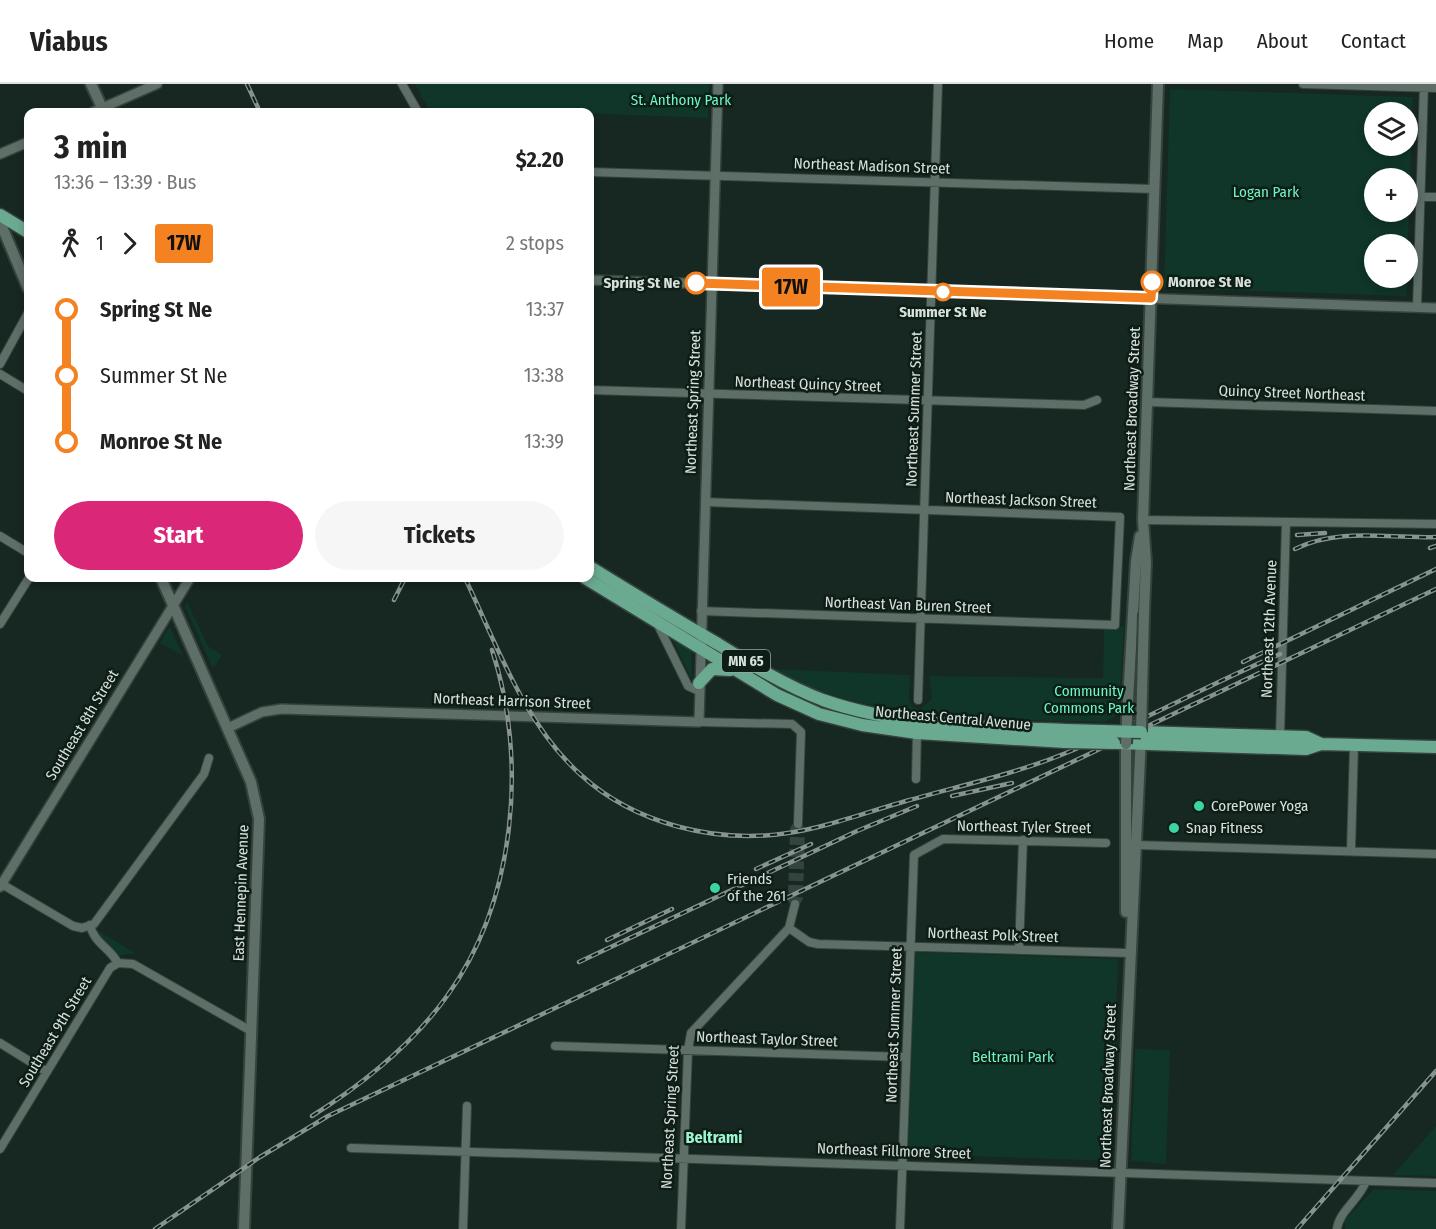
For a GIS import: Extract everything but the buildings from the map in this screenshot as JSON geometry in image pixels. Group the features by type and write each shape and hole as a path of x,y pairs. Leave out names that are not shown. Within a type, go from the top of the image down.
{"main road":[{"path":"91,84 99,108"},
{"name":"Northeast Broadway Street","path":"1118,1229 1129,949 1141,738 1146,561 1143,520 1158,84"},
{"path":"0,215 24,230"},
{"path":"0,222 24,279"},
{"name":"Northeast Broadway Street","path":"1129,949 1124,886 1126,738 1136,561 1143,520"},
{"name":"Northeast Central Avenue","path":"594,569 771,676 808,694 917,727"},
{"name":"East Hennepin Avenue","path":"163,582 254,790 259,819 244,1229"},
{"name":"Northeast Central Avenue","path":"591,582 777,695 819,714 862,725 1126,738 1262,735 1306,737 1321,744"},
{"path":"699,687 704,676 716,668 741,674"},
{"name":"Northeast Central Avenue","path":"1141,738 1261,748 1305,749 1321,744 1436,747"}],"street":[{"path":"106,108 157,84"},
{"path":"402,84 416,108"},
{"name":"Northeast Spring Street","path":"699,722 718,84"},
{"name":"Northeast Summer Street","path":"918,700 938,84"},
{"path":"1303,84 1436,88"},
{"path":"1417,307 1424,86"},
{"path":"0,154 24,144"},
{"name":"Northeast Madison Street","path":"594,172 1155,189"},
{"path":"1420,197 1436,197"},
{"path":"594,280 1436,308"},
{"path":"0,364 24,320"},
{"path":"0,374 24,389"},
{"name":"Northeast Quincy Street","path":"594,390 1084,405 1097,400"},
{"name":"Quincy Street Northeast","path":"1147,402 1436,411"},
{"name":"Northeast Jackson Street","path":"705,502 1120,517 1115,625"},
{"path":"1143,520 1436,524"},
{"name":"Northeast 12th Avenue","path":"1280,736 1286,522"},
{"path":"0,536 24,551"},
{"path":"0,624 26,582"},
{"name":"Southeast 8th Street","path":"1,885 187,582"},
{"name":"Northeast Van Buren Street","path":"701,611 1115,625"},
{"path":"656,622 688,686 699,687"},
{"name":"Northeast Harrison Street","path":"228,728 262,712 281,709 792,724 801,732 798,824"},
{"path":"916,778 917,727"},
{"path":"1351,850 1354,745"},
{"path":"1,885 73,926 82,928 90,925 98,919 204,774 209,758"},
{"name":"Northeast Summer Street","path":"900,1229 914,855 943,839"},
{"name":"Northeast Tyler Street","path":"943,839 1106,843"},
{"path":"1019,950 1023,840"},
{"path":"1136,845 1436,854"},
{"path":"789,928 795,904"},
{"path":"90,925 95,940 110,950 118,963 134,964 251,1031"},
{"name":"Northeast Spring Street","path":"681,1229 688,1050 694,1026 789,928"},
{"name":"Northeast Polk Street","path":"789,928 809,942 818,944 1019,950 1129,949"},
{"name":"Southeast 9th Street","path":"0,1149 110,968 118,963"},
{"path":"0,1043 47,1072"},
{"name":"Northeast Taylor Street","path":"555,1046 906,1057"},
{"path":"463,1229 467,1106"},
{"name":"Northeast Fillmore Street","path":"351,1148 1436,1183"},
{"path":"1337,1229 1340,1218 1361,1194 1366,1181"}],"green space":[{"name":"St. Anthony Park","path":"415,84 709,84 708,118 594,114 594,108 428,108"},
{"name":"Logan Park","path":"1170,89 1413,97 1413,102 1364,102 1364,156 1411,156 1410,168 1364,168 1364,222 1409,222 1408,234 1364,234 1364,288 1406,288 1406,296 1164,288"},
{"path":"187,602 208,646 222,655 213,669 185,606"},
{"path":"170,626 183,656 160,643"},
{"name":"Community Commons Park","path":"1104,626 1124,627 1119,714 1104,722 978,718 891,709 849,700 810,687 774,669 910,675 909,700 913,707 920,709 932,699 929,676 1103,678"},
{"path":"672,638 691,651 692,678 691,678"},
{"path":"97,930 135,953 118,956 97,938 95,931"},
{"name":"Beltrami Park","path":"915,952 1118,959 1112,1161 908,1154"},
{"path":"1135,1049 1170,1050 1166,1164 1131,1161"},
{"path":"1436,1126 1436,1176 1393,1175"},
{"path":"1374,1189 1436,1191 1436,1229 1345,1229 1345,1220"}],"tunnel":[{"path":"795,904 792,899 794,829 798,824"},
{"path":"795,904 799,898 801,831 798,824"}],"railway":[{"path":"247,84 258,108"},
{"path":"1297,535 1325,533"},
{"path":"1295,549 1312,542 1347,536 1436,537"},
{"path":"1430,548 1436,546"},
{"path":"1243,662 1436,569"},
{"path":"394,600 403,582"},
{"path":"467,582 528,708 561,755 581,775 602,792 651,818 678,827 733,835 761,836 818,827 1027,767 1066,753 1147,717 1280,654"},
{"path":"155,1229 260,1157 328,1116 1436,589"},
{"path":"312,1116 368,1077 418,1031 447,996 470,958 488,917 501,874 509,828 512,782 510,737 503,692 492,650"},
{"path":"952,796 1012,783"},
{"path":"579,962 857,831 917,806"},
{"path":"756,869 811,844"},
{"path":"607,940 672,909"},
{"path":"1297,1229 1436,1071"}],"bus line":[{"name":"17W","path":"696,283 1151,298 1152,282"}],"place":[{"name":"Monroe St Ne","path":"1152,282"},
{"name":"Spring St Ne","path":"696,283"},
{"name":"Summer St Ne","path":"943,292"},
{"name":"CorePower Yoga","path":"1199,806"},
{"name":"Snap Fitness","path":"1174,828"},
{"name":"Friends of the 261","path":"715,888"}],"district":[{"name":"Beltrami","path":"714,1137"}]}
